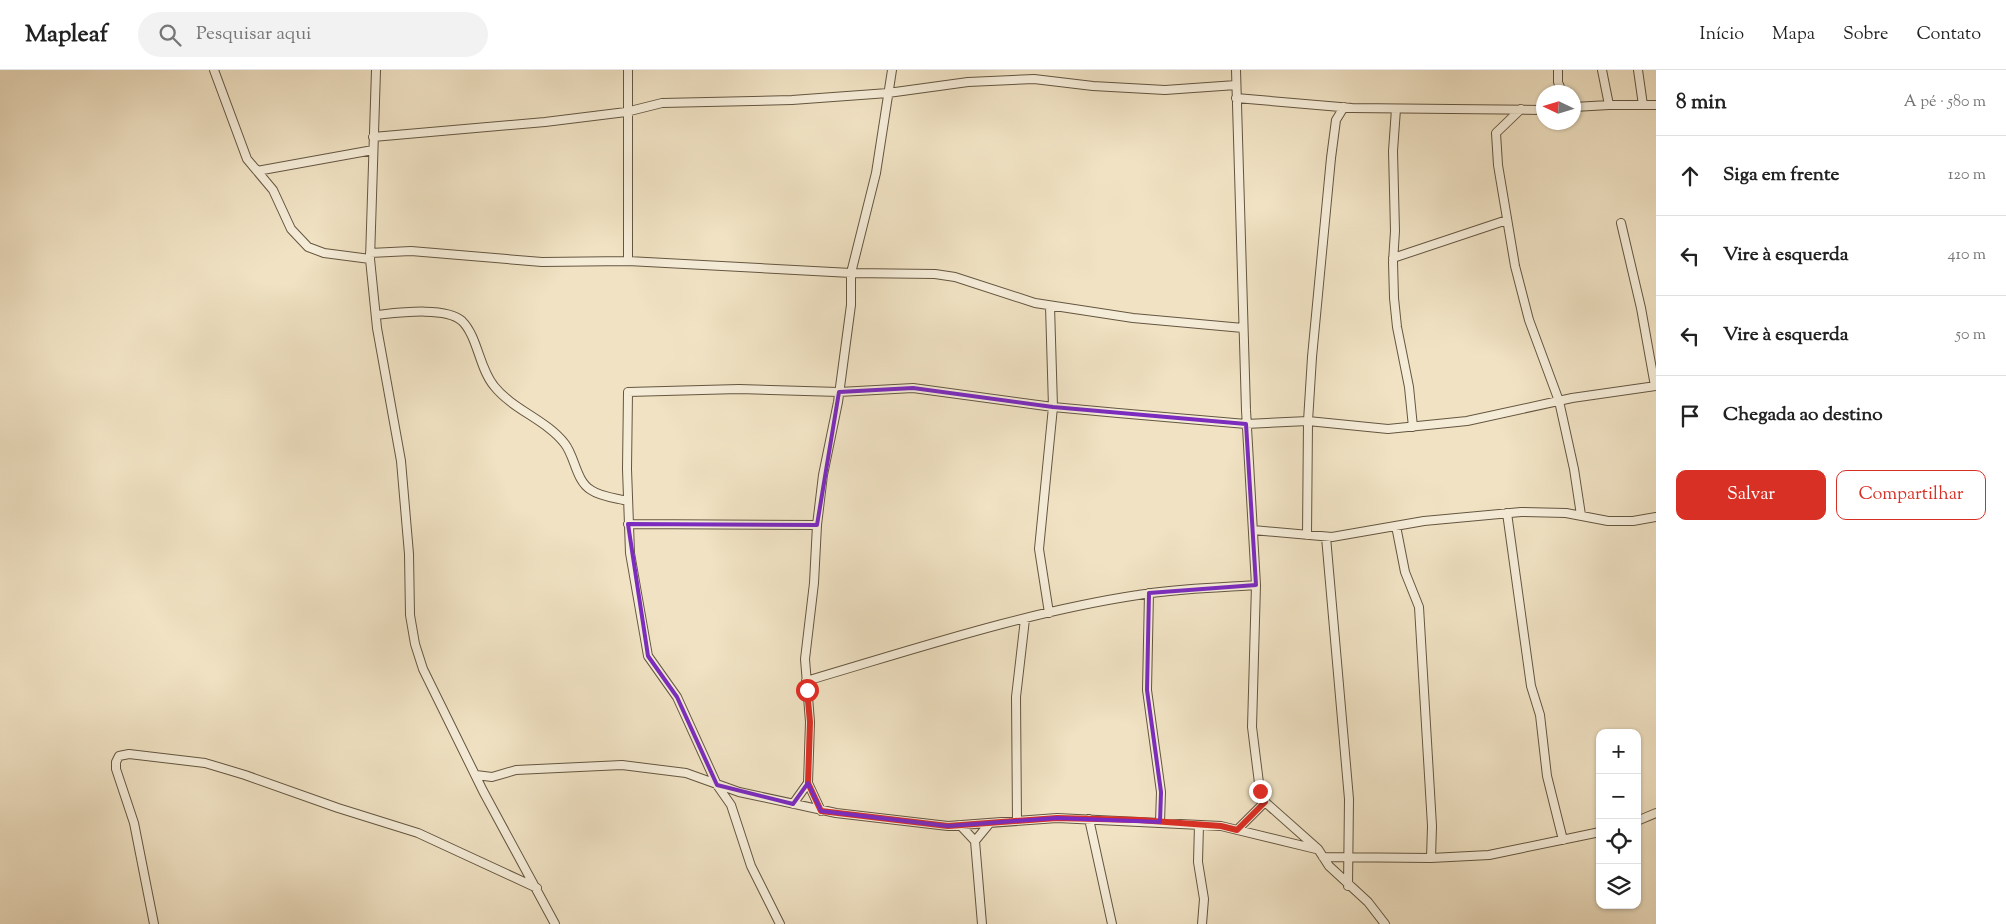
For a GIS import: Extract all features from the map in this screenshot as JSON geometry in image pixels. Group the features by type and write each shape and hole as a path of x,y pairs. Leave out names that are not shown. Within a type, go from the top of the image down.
{"street":[{"path":"214,70 235,125 239,142 247,159 273,190 292,229 308,247 324,254 370,256 411,251 542,262 628,261 851,272 935,274 955,277 1020,300 1050,306 1133,318 1243,328"},
{"path":"376,70 370,256 376,315 401,461 409,554 410,615 415,644 423,669 484,791 555,924"},
{"path":"628,70 626,112 628,261"},
{"path":"821,811 808,783 810,722 806,681 806,643 814,583 817,525 823,475 839,392 851,305 851,272 874,182 892,70"},
{"path":"1236,70 1246,424 1256,585 1252,727 1260,791 1265,802 1318,849 1348,886 1368,902 1385,924"},
{"path":"1558,70 1559,85"},
{"path":"1602,70 1609,105"},
{"path":"1638,70 1643,105"},
{"path":"373,137 545,122 626,112 662,103 682,101 792,100 888,93 968,82 1034,79 1093,86 1165,90 1236,85"},
{"path":"1236,98 1344,107 1536,110"},
{"path":"1327,105 1336,120"},
{"path":"1581,107 1656,106"},
{"path":"1307,535 1308,420 1315,322 1336,120 1344,107"},
{"path":"1396,109 1393,150 1395,231 1393,258 1396,319 1409,387 1413,427"},
{"path":"1521,109 1495,137 1507,220 1515,266 1529,320 1559,401 1574,470 1581,515"},
{"path":"257,171 373,150"},
{"path":"1393,258 1507,220"},
{"path":"780,924 751,866 731,805 717,786 677,697 648,656 633,574 628,524 628,392 739,389 839,392 913,388 1053,407 1246,424 1308,420 1372,429 1467,421 1559,401 1656,386 1641,308 1621,223"},
{"path":"1049,614 1040,549 1053,407 1050,306"},
{"path":"376,315 416,310 446,315 462,322 471,336 484,370 494,386 505,398 565,444 582,481 589,489 599,494 628,501"},
{"path":"1253,530 1342,537 1424,520 1507,513 1554,512 1608,521 1633,521 1656,517"},
{"path":"1507,513 1531,686 1540,715 1547,776 1563,840"},
{"path":"628,524 817,525"},
{"path":"1396,526 1405,572 1419,608 1432,826 1431,858"},
{"path":"1326,537 1349,799 1348,886"},
{"path":"806,681 1025,619 1149,593 1256,585"},
{"path":"1149,593 1147,683 1161,792 1160,822"},
{"path":"1017,821 1016,697 1025,619"},
{"path":"154,924 134,823 116,770 116,762 120,756 128,754 205,763 245,775 338,808 418,833 537,888"},
{"path":"476,775 492,777 516,770 622,764 686,773 717,786 821,811 948,826 1057,818 1160,822 1237,830 1318,849"},
{"path":"484,791 492,777"},
{"path":"794,804 808,783"},
{"path":"1237,830 1265,802"},
{"path":"1641,819 1656,813"},
{"path":"1089,819 1112,924"},
{"path":"976,841 989,824"},
{"path":"960,825 976,841 982,924"},
{"path":"1199,825 1198,862 1204,899 1202,924"},
{"path":"1323,857 1431,858 1489,855 1596,833"}],"highlighted area":[{"path":"913,388 1053,407 1246,424 1256,585 1149,593 1147,690 1161,792 1160,822 1057,818 948,826 821,811 808,783 793,804 717,785 677,697 648,656 628,524 817,525 839,392"}],"route":[{"path":"807,690 810,722 808,783 821,811 948,826 1057,818 1139,820 1221,826 1237,830 1265,802 1260,791"}]}
